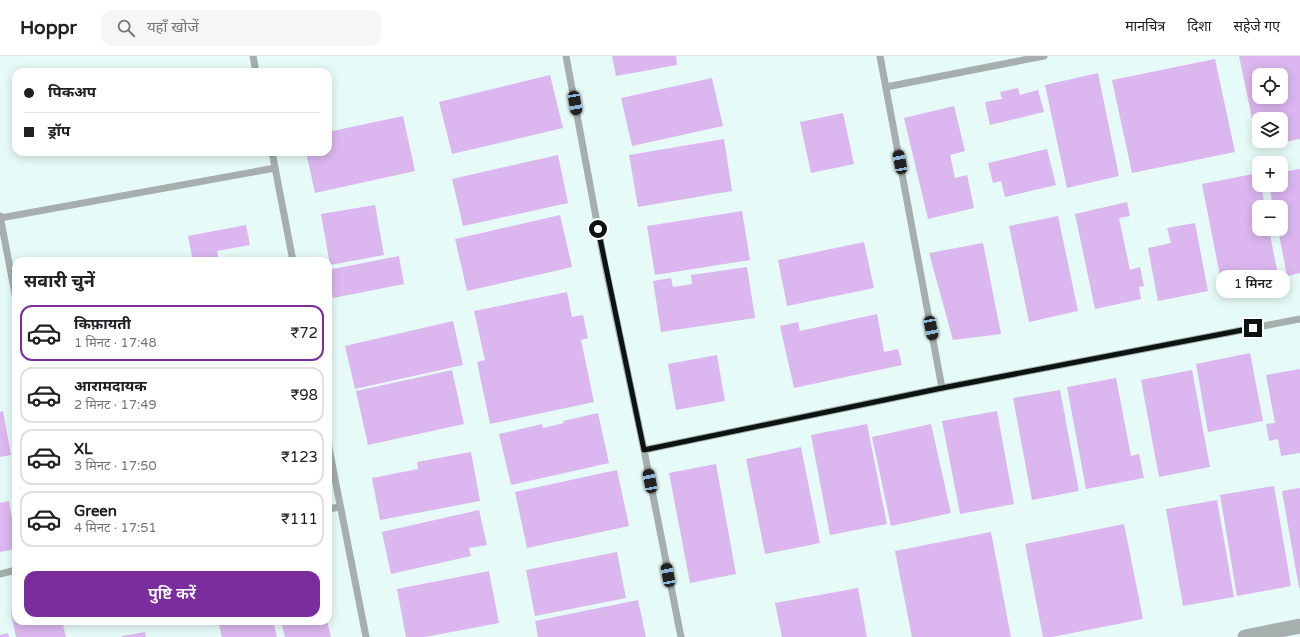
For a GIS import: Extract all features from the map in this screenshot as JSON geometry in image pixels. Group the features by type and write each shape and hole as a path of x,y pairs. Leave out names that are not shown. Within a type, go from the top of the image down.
{"street":[{"path":"1245,637 1300,626"}],"lane":[{"path":"253,56 255,68"},
{"path":"566,56 604,260 681,637"},
{"path":"880,56 942,388"},
{"path":"886,87 1044,56"},
{"path":"273,156 292,257"},
{"path":"12,278 0,217 275,168"},
{"path":"644,450 942,388 1300,319"},
{"path":"332,464 366,637"},
{"path":"332,508 340,507"},
{"path":"0,574 12,571"}],"building":[{"path":"612,56 676,56 677,65 616,76"},
{"path":"1239,56 1300,56 1300,139 1288,141 1288,112 1252,112 1252,118"},
{"path":"1215,59 1235,152 1132,173 1112,80"},
{"path":"1098,73 1119,176 1067,188 1045,85"},
{"path":"550,75 563,128 452,154 439,102"},
{"path":"712,78 723,126 632,146 621,98"},
{"path":"1018,88 1020,95 1038,90 1044,112 990,125 985,102 1002,99 1000,92"},
{"path":"954,106 965,151 950,155 955,178 967,175 974,208 928,219 904,118"},
{"path":"843,113 854,164 811,173 800,122"},
{"path":"403,116 415,171 315,193 307,156 332,156 332,131"},
{"path":"724,139 732,191 638,207 629,155"},
{"path":"1047,149 1056,185 1005,197 1001,181 993,183 988,163"},
{"path":"558,155 568,203 463,226 452,179"},
{"path":"1300,169 1300,273 1287,276 1279,236 1288,236 1288,200 1272,200 1270,192 1288,192 1288,171"},
{"path":"1252,174 1252,192 1262,192 1264,200 1252,200 1252,236 1270,236 1277,270 1221,281 1202,184"},
{"path":"1127,202 1130,216 1119,218 1130,270 1140,267 1144,286 1139,287 1141,299 1095,309 1075,214"},
{"path":"375,205 384,255 332,265 332,257 329,257 321,214"},
{"path":"742,211 750,260 655,275 647,226"},
{"path":"560,215 572,267 467,291 455,239"},
{"path":"1058,216 1078,311 1029,322 1009,226"},
{"path":"1195,223 1208,291 1158,301 1148,248 1171,243 1167,228"},
{"path":"246,225 250,245 217,251 218,257 192,257 188,236"},
{"path":"864,242 874,288 787,306 778,260"},
{"path":"983,243 1001,334 953,340 929,253"},
{"path":"399,256 404,284 333,298 332,269"},
{"path":"747,267 755,318 661,332 653,281 671,278 673,287 692,284 691,275"},
{"path":"567,292 572,317 583,315 588,338 581,340 594,402 490,424 477,362 485,360 474,311"},
{"path":"877,314 884,352 898,349 902,365 794,388 780,326 798,322 800,331"},
{"path":"453,321 463,365 355,389 345,346"},
{"path":"1250,353 1263,421 1208,432 1196,364"},
{"path":"717,355 725,401 676,410 668,364"},
{"path":"1300,369 1300,453 1281,456 1278,439 1269,441 1266,424 1275,423 1266,375"},
{"path":"452,370 464,424 368,445 356,391"},
{"path":"1192,370 1210,467 1159,477 1141,380"},
{"path":"1116,378 1131,456 1139,454 1144,478 1086,489 1067,387"},
{"path":"1060,390 1079,491 1032,500 1013,398"},
{"path":"3,411 11,455 0,457 0,412"},
{"path":"997,411 1014,504 960,514 942,421"},
{"path":"598,413 609,463 511,485 499,434 542,424 543,428 564,423 563,421"},
{"path":"867,424 887,524 830,535 811,435"},
{"path":"931,424 951,513 891,526 872,437"},
{"path":"801,447 820,543 765,554 746,459"},
{"path":"471,452 480,501 380,520 372,478 418,469 417,462"},
{"path":"716,464 736,574 690,583 669,473"},
{"path":"617,470 629,526 527,548 515,492"},
{"path":"1274,486 1291,586 1237,596 1220,495"},
{"path":"1300,488 1300,588 1299,588 1282,491"},
{"path":"1217,500 1234,597 1183,606 1166,509"},
{"path":"9,501 12,518 12,550 0,552 0,503"},
{"path":"479,510 487,545 469,548 471,556 391,574 382,532"},
{"path":"1124,524 1143,619 1052,637 1043,637 1025,544"},
{"path":"991,532 1011,637 912,637 895,551"},
{"path":"617,552 626,598 535,616 526,570"},
{"path":"489,571 499,623 425,637 406,637 397,589"},
{"path":"858,588 867,637 782,637 775,603"},
{"path":"638,600 646,637 538,637 535,621"},
{"path":"14,625 63,625 66,637 16,637"},
{"path":"219,625 274,625 277,637 222,637"},
{"path":"282,625 328,625 331,637 285,637"},
{"path":"145,632 146,637 122,637 122,636"},
{"path":"8,633 9,637 0,637 0,635"}],"route":[{"path":"598,229 644,450 942,388 1253,328"}]}
